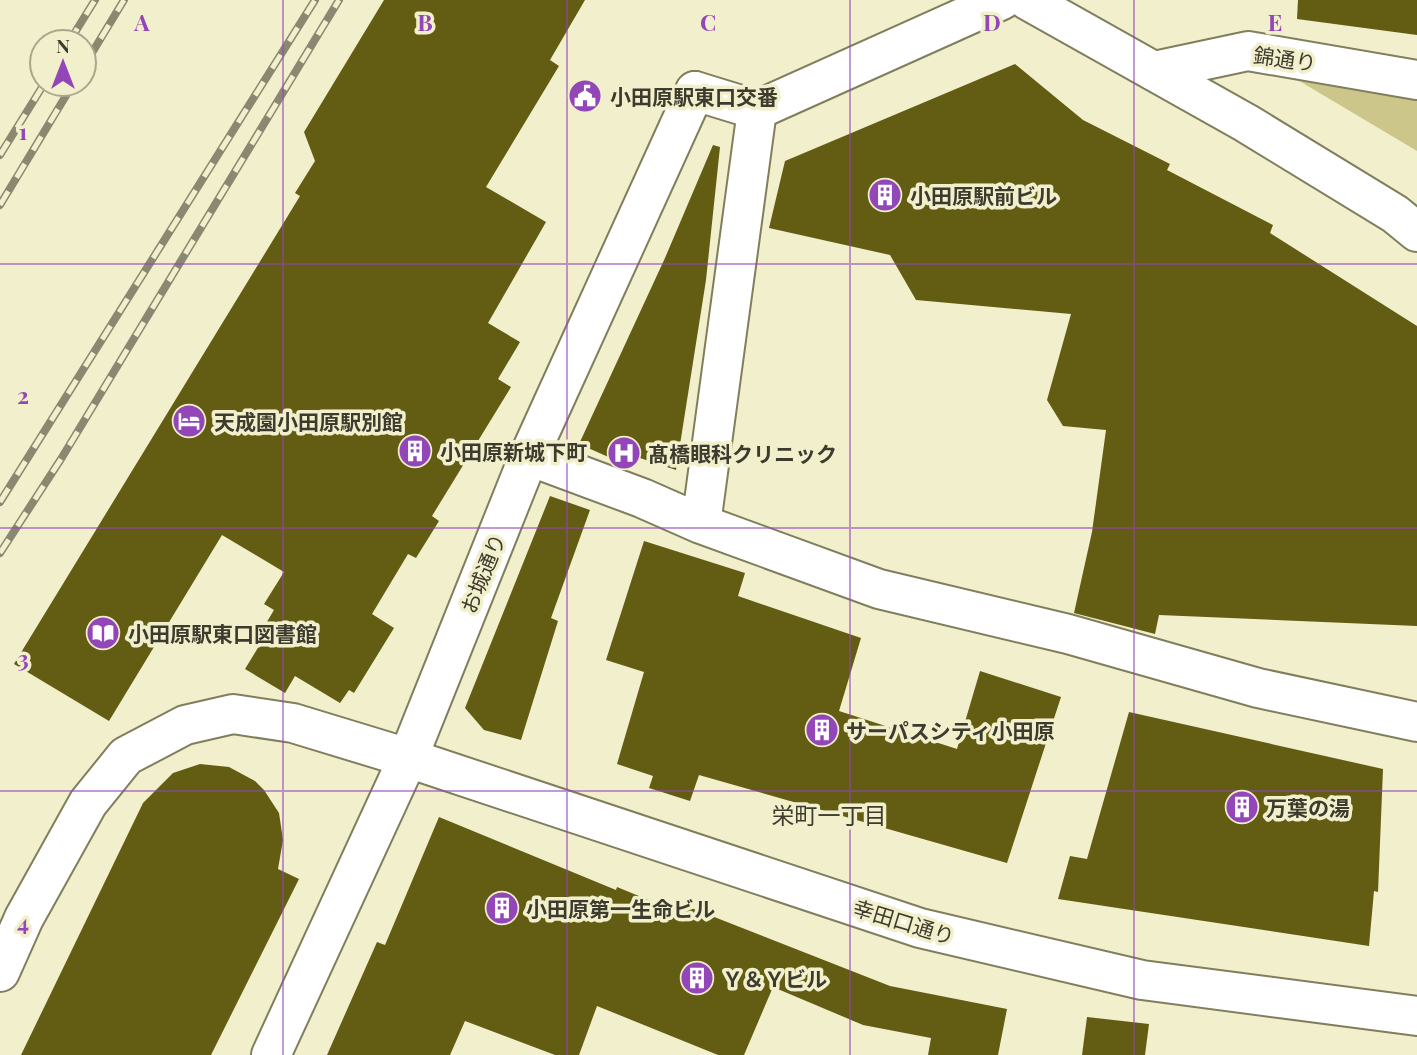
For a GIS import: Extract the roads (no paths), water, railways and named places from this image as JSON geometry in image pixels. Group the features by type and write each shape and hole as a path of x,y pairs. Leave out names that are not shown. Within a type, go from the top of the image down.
{"street":[{"path":"701,524 757,110 1002,0"},
{"path":"1027,0 1349,186 1395,214 1417,232"},
{"name":"錦通り","path":"1154,71 1248,51 1417,80"},
{"name":"お城通り","path":"271,1055 408,758 529,456 695,92 757,110"},
{"path":"529,456 642,498 701,524 879,589 1068,634 1258,688 1417,722"},
{"name":"幸田口通り","path":"0,972 24,918 88,803 126,756 186,725 233,714 293,723 408,758 920,928 1142,980 1417,1016"}],"railway":[{"path":"78,28 95,0"},
{"path":"98,43 124,0"},
{"path":"0,502 315,0"},
{"path":"0,553 61,459 339,0"},
{"path":"0,155 35,98"},
{"path":"0,205 65,98"}],"place":[{"name":"小田原駅東口交番","path":"585,96"},
{"name":"小田原駅前ビル","path":"885,195"},
{"name":"天成園小田原駅別館","path":"189,421"},
{"name":"小田原新城下町","path":"415,451"},
{"name":"髙橋眼科クリニック","path":"624,453"},
{"name":"小田原駅東口図書館","path":"103,633"},
{"name":"サーパスシティ小田原","path":"822,730"},
{"name":"万葉の湯","path":"1242,807"},
{"name":"小田原第一生命ビル","path":"502,908"},
{"name":"Ｙ＆Ｙビル","path":"697,978"}],"district":[{"name":"栄町一丁目","path":"829,814"}]}
